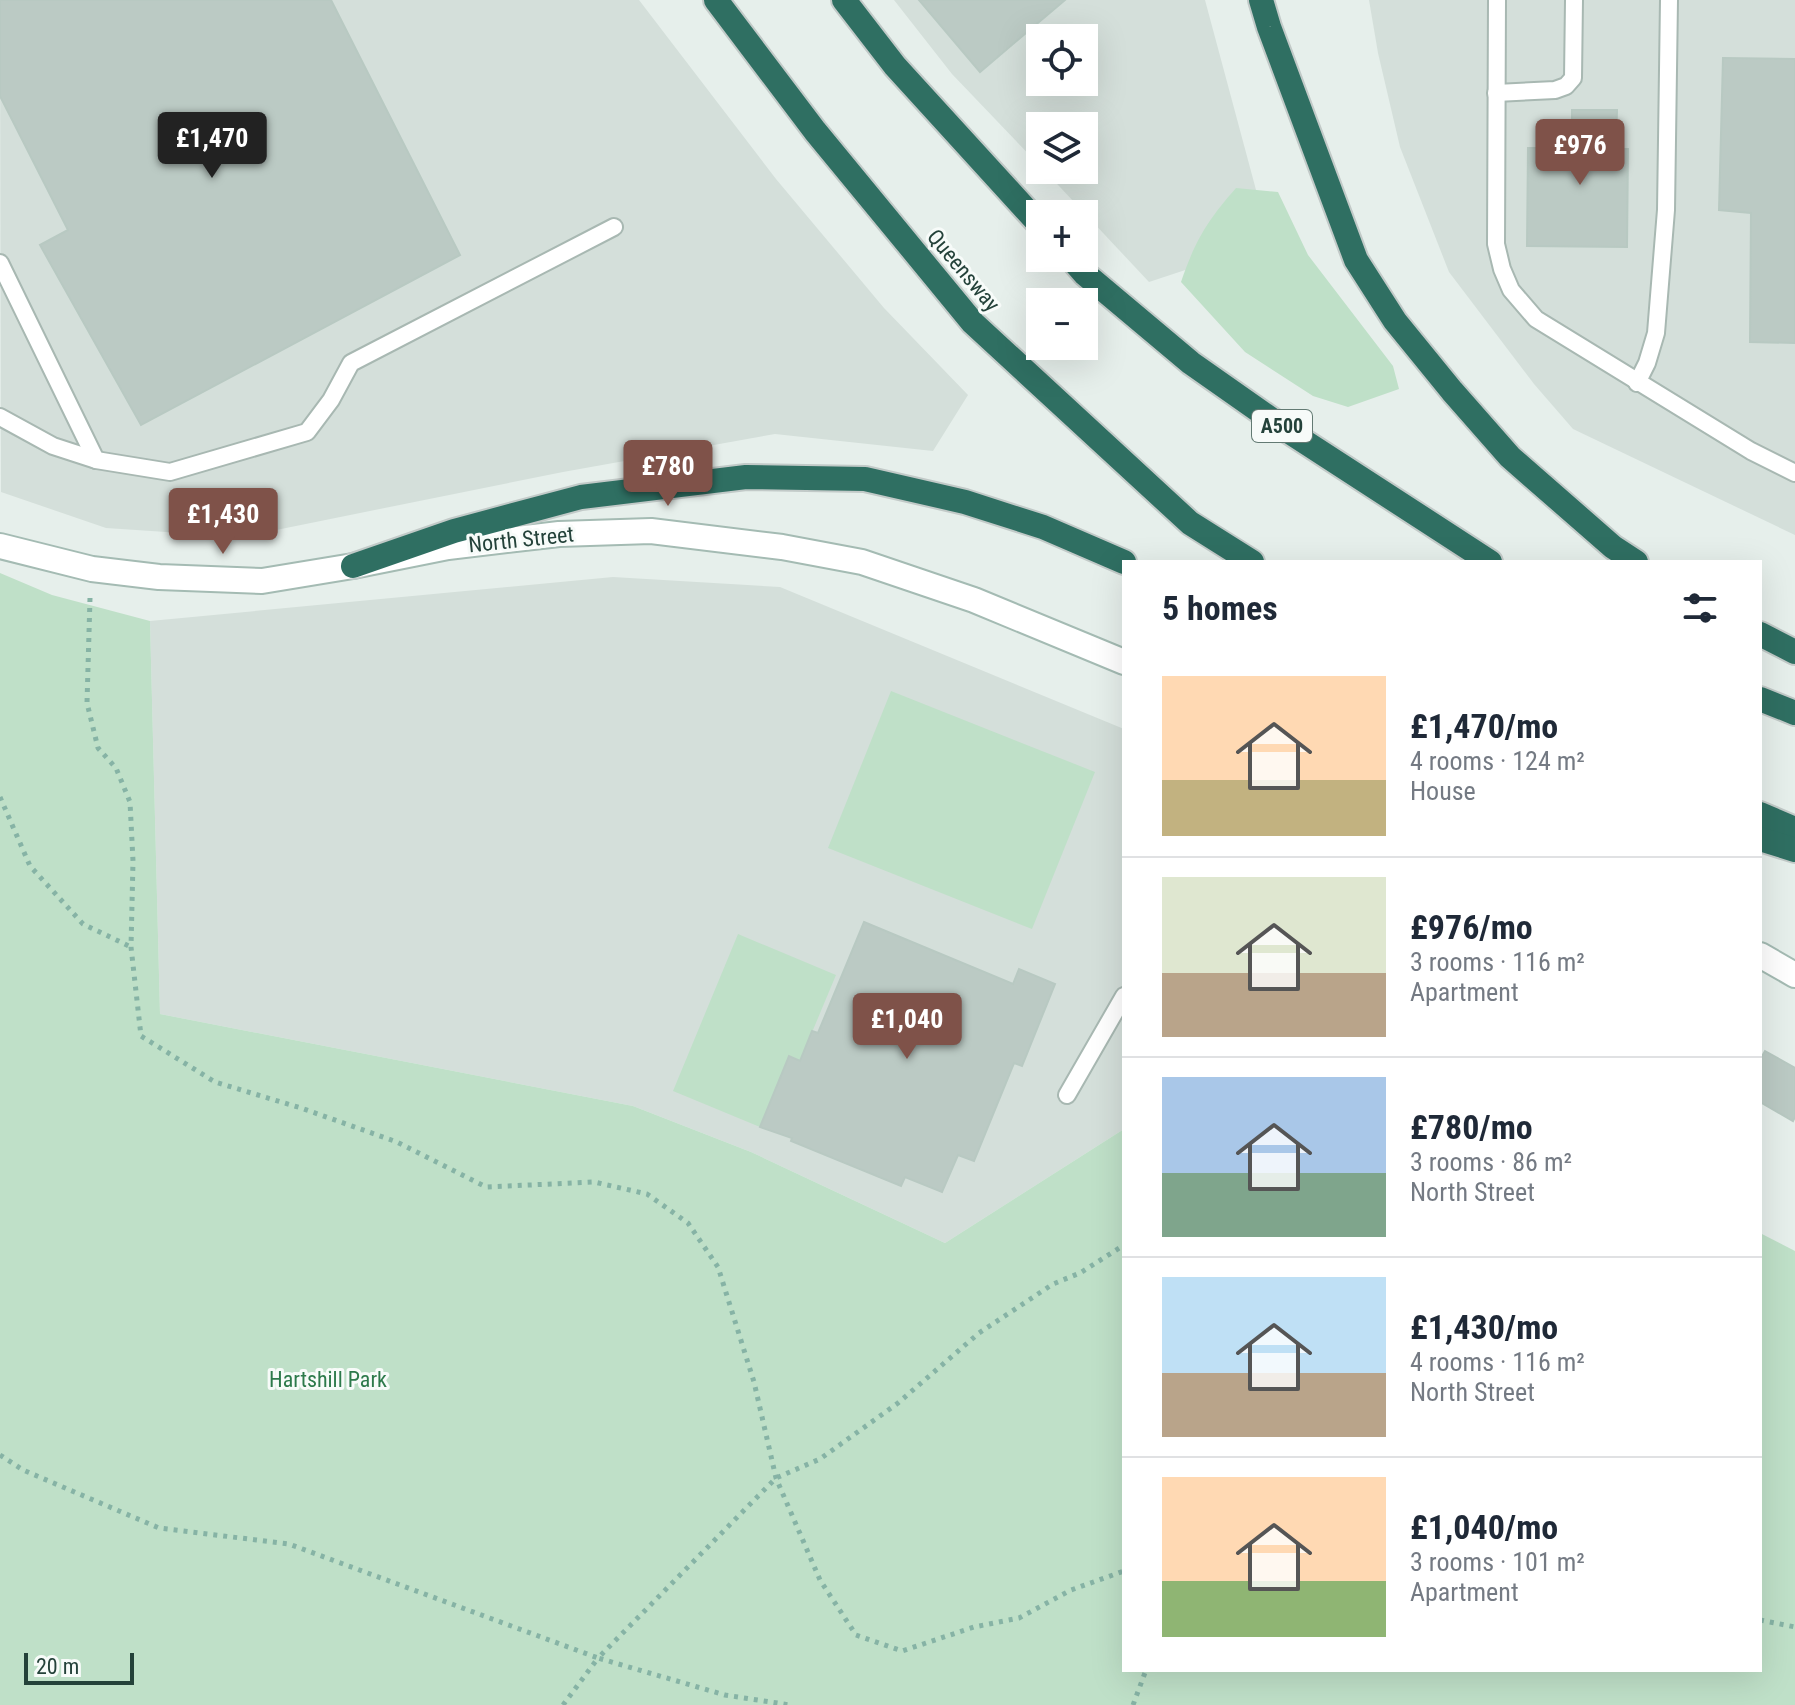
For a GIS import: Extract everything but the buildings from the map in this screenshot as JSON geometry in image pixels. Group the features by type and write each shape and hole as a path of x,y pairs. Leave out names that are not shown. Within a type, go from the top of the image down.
{"highway":[{"name":"Queensway","path":"716,0 815,131 973,323 1190,523 1249,560"},
{"path":"844,0 895,66 1026,210"},
{"path":"1261,0 1356,260 1395,321 1510,457 1613,547 1633,560"},
{"name":"A500","path":"1083,272 1191,363 1288,431 1487,560"},
{"path":"353,566 454,531 581,497 746,477 865,479 965,502 1043,527 1122,561"},
{"path":"1762,635 1795,652"},
{"path":"1762,700 1795,713"},
{"path":"1762,815 1795,829"},
{"path":"1762,840 1795,850"}],"street":[{"name":"North Street","path":"0,546 92,569 159,577 262,581 448,547 559,534 651,531 782,547 862,562 974,600 1122,661"},
{"path":"1762,956 1795,975"}],"lane":[{"path":"1497,0 1496,244 1511,290 1536,319 1751,451 1795,473"},
{"path":"1496,93 1555,90 1566,86 1573,78 1574,0"},
{"path":"1637,383 1656,333 1659,302 1666,210 1669,0"},
{"path":"0,417 53,446 96,460 170,472 307,432 331,400 351,363 614,227"},
{"path":"0,263 96,460"},
{"path":"1067,1095 1122,999"}],"path":[{"path":"92,569 87,703 98,748 116,768 130,802 133,861 131,947 141,1036 215,1082 397,1142 486,1187 594,1182 647,1194 688,1223 718,1267 754,1382 776,1478 820,1580 856,1635 902,1651 974,1627 1019,1618 1071,1590 1122,1572"},
{"path":"0,797 30,866 83,924 131,947"},
{"path":"563,1705 598,1658 776,1478 820,1459 898,1403 979,1333 1053,1284 1080,1273 1122,1246"},
{"path":"0,1455 23,1470 159,1528 289,1544 598,1658 725,1695 790,1705"},
{"path":"1762,1620 1795,1627"},
{"path":"1133,1705 1145,1672"}],"shaded area":[{"path":"0,0 639,0 776,179 884,308 968,395 933,451 775,434 563,472 241,537 106,528 1,492"},
{"path":"894,0 1205,0 1270,242 1149,282 1098,228 1098,200 1072,200 1057,184 1098,184 1098,112 1026,112 1026,151 952,74"},
{"path":"1369,0 1795,0 1795,535 1573,429 1534,384 1449,272 1400,147"},
{"path":"613,577 780,587 1122,728 1122,1130 945,1243 751,1152 633,1106 160,1014 150,621"}],"green space":[{"path":"1236,188 1278,192 1308,255 1393,366 1399,389 1348,407 1313,396 1245,352 1181,282 1203,232"},
{"name":"Hartshill Park","path":"0,573 52,595 150,621 160,1014 633,1106 751,1152 945,1243 1122,1130 1122,1672 1762,1672 1762,1234 1795,1251 1795,1705 0,1705"},
{"path":"891,691 1095,772 1032,929 828,848"},
{"path":"738,934 836,975 800,1061 789,1057 760,1127 673,1091"}]}
